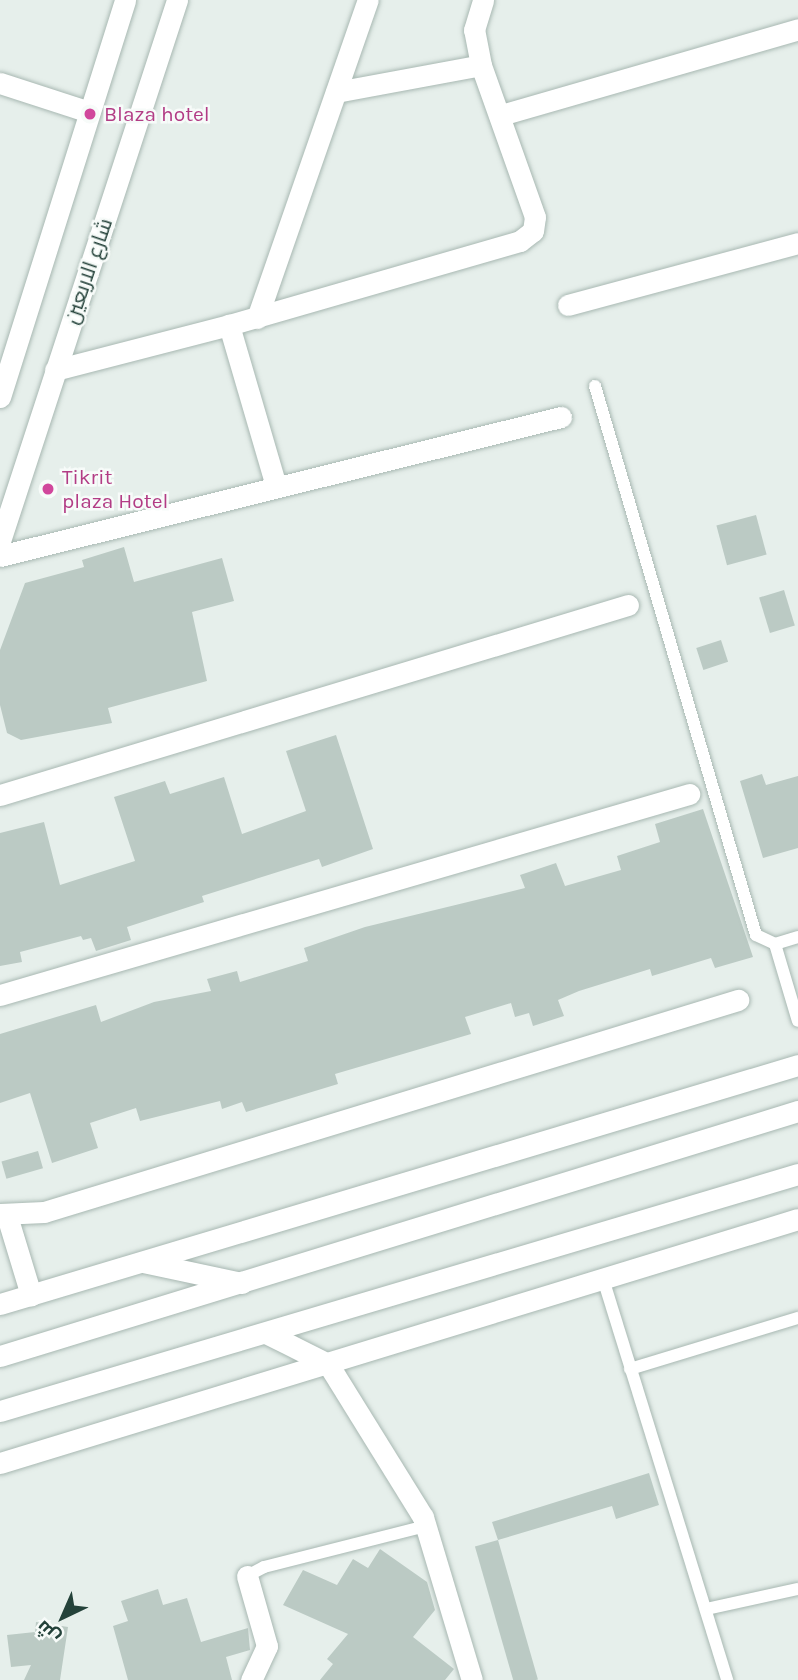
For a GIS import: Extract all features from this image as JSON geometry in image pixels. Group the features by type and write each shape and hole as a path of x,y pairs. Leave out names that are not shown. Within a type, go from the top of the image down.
{"street":[{"name":"شارع الاربعين","path":"0,397 125,0"},
{"name":"شارع الاربعين","path":"0,541 177,0"},
{"path":"257,318 368,0"},
{"path":"55,370 257,318 520,241 533,231 535,217 502,115 481,65 474,30 483,0"},
{"path":"502,115 798,29"},
{"path":"336,92 481,65"},
{"path":"0,83 89,112"},
{"path":"568,305 798,243"},
{"path":"229,325 276,486"},
{"path":"0,556 561,417"},
{"path":"0,795 628,606"},
{"path":"0,995 689,794"},
{"path":"31,1295 4,1215 44,1212 738,1000"},
{"path":"0,1304 798,1065"},
{"path":"0,1356 244,1284 798,1111"},
{"path":"0,1411 268,1334 798,1174"},
{"path":"0,1463 604,1282 798,1219"},
{"path":"143,1262 244,1284"},
{"path":"268,1334 328,1364 426,1526 472,1680"},
{"path":"247,1576 267,1646 251,1680"}],"lane":[{"path":"595,386 754,928 761,940 775,944 798,937"},
{"path":"775,944 798,1021"},
{"path":"604,1282 727,1680"},
{"path":"630,1370 798,1318"},
{"path":"247,1576 426,1526"},
{"path":"706,1609 798,1589"}],"building":[{"path":"756,515 767,555 727,565 716,526"},
{"path":"124,547 134,582 222,558 234,601 192,612 207,681 108,708 112,723 21,740 7,733 0,705 0,650 25,583 84,567 82,560"},
{"path":"784,590 795,625 770,633 759,598"},
{"path":"721,640 728,662 703,670 696,648"},
{"path":"336,735 373,849 322,867 319,859 202,896 204,902 127,927 131,940 96,951 91,938 83,940 81,936 20,952 22,962 0,966 0,833 44,822 60,885 135,861 114,797 165,781 170,794 224,777 242,834 306,811 286,751"},
{"path":"762,774 766,785 798,776 798,848 763,858 740,781"},
{"path":"703,809 753,957 715,968 711,958 652,976 650,969 579,991 558,1000 564,1016 533,1026 529,1013 515,1017 511,1003 465,1017 471,1034 335,1074 338,1084 246,1112 242,1102 222,1109 220,1101 140,1121 136,1108 90,1123 98,1148 52,1163 30,1093 0,1103 0,1034 96,1005 101,1022 154,1002 211,991 207,979 237,971 240,982 308,961 304,948 365,927 525,888 520,875 556,863 565,886 621,870 617,856 660,842 655,824"},
{"path":"38,1151 43,1168 6,1179 1,1161"},
{"path":"649,1473 659,1505 616,1519 612,1506 498,1540 492,1522"},
{"path":"498,1540 538,1679 513,1680 475,1547"},
{"path":"380,1549 427,1582 435,1610 413,1637 454,1669 445,1680 320,1680 333,1664 327,1659 348,1634 283,1605 303,1570 337,1585 353,1559 368,1568"},
{"path":"158,1589 163,1605 187,1598 201,1642 248,1628 250,1650 226,1657 232,1680 128,1680 113,1626 128,1621 121,1601"},
{"path":"36,1622 68,1627 60,1680 24,1680 31,1665 11,1667 7,1635 35,1632"}],"place":[{"name":"Blaza hotel","path":"90,114"},
{"name":"Tikrit plaza Hotel","path":"48,489"}]}
